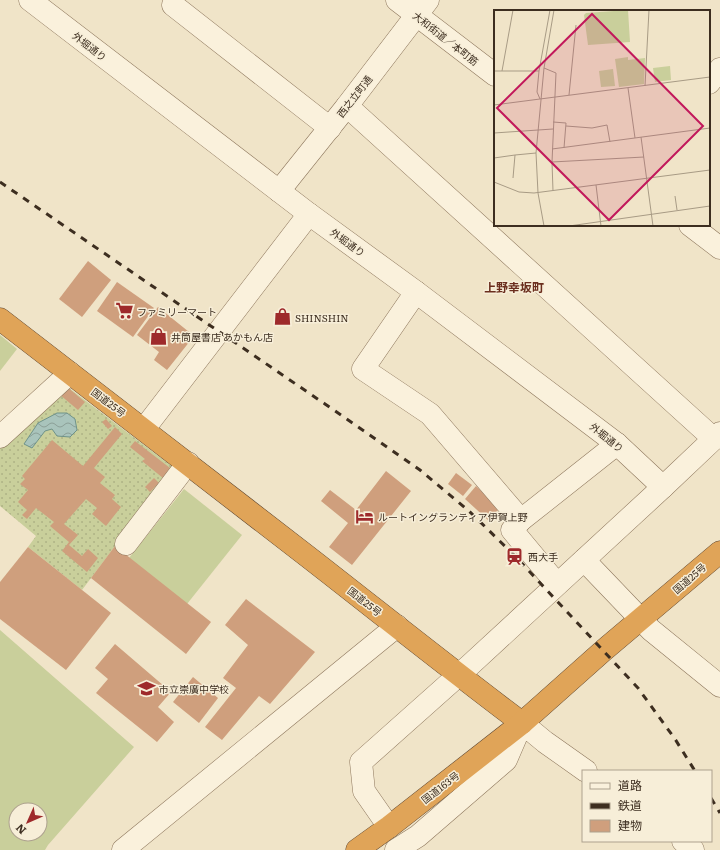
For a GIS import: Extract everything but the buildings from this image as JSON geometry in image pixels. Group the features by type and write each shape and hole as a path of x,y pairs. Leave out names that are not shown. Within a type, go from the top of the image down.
{"highway":[{"name":"国道25号","path":"0,319 188,463 458,675 522,723 604,650 720,552"},
{"name":"国道163号","path":"357,850 389,827 522,723"}],"street":[{"name":"外堀通り","path":"30,0 309,214 416,292 617,444 663,488"},
{"name":"大和街道／本町筋","path":"397,0 422,7 494,75"},
{"path":"173,5 330,128"},
{"name":"西之立町通","path":"279,191 330,128 422,7"},
{"path":"710,82 720,69"},
{"path":"347,106 717,436 663,488 362,762 364,791 389,827"},
{"path":"144,429 309,214"},
{"path":"691,226 720,248"},
{"path":"416,292 363,369 430,414 521,520"},
{"path":"0,437 70,373"},
{"path":"557,584 512,530 521,520 617,444"},
{"path":"126,544 188,463"},
{"path":"584,560 640,620 720,686"},
{"path":"122,850 397,626"},
{"path":"396,850 424,843 506,760 522,723 545,742 585,770"},
{"path":"683,842 693,850"}],"green space":[{"path":"0,335 17,349 0,371"},
{"path":"65,385 174,468 82,590 28,547 36,536 0,506 0,445"},
{"path":"184,489 242,535 187,604 129,558"},
{"path":"0,630 134,747 45,850 0,850"}],"water":[{"path":"57,413 67,413 75,419 77,430 70,437 57,436 52,429 45,431 32,448 24,444 38,423"}],"railway":[{"path":"0,182 420,470 469,511 515,556 638,688 675,739 694,770"},
{"path":"712,800 720,813"}],"place":[{"name":"ファミリーマート","path":"124,311"},
{"name":"SHINSHIN","path":"282,317"},
{"name":"井筒屋書店 あかもん店","path":"158,336"},
{"name":"ルートイングランティア伊賀上野","path":"365,516"},
{"name":"西大手","path":"515,556"},
{"name":"市立崇廣中学校","path":"146,688"}],"district":[{"name":"上野幸坂町","path":"514,287"}]}
